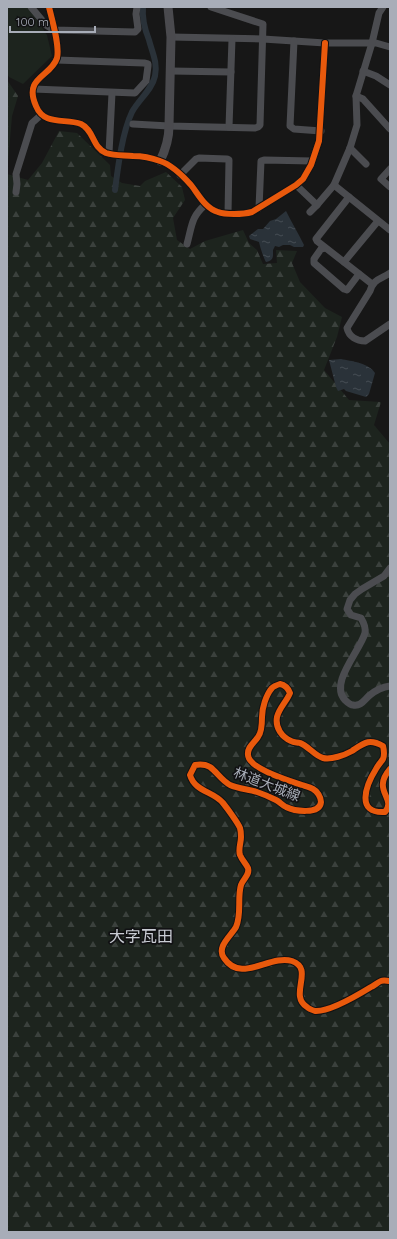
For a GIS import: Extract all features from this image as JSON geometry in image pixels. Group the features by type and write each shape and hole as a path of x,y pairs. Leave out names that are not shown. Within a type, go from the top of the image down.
{"street":[{"path":"31,7 46,25 54,30 135,32 138,29 137,7"},
{"path":"49,7 58,48 56,60 50,69 35,83 33,89 34,101 41,115 50,120 74,122 82,125 88,130 99,149 110,154 134,156 160,161 173,168 190,184 206,205 218,212 228,214 245,214 252,212 296,185 306,175 319,141 321,131 325,43"},
{"path":"160,161 165,152 169,126 172,37 168,7"},
{"path":"133,124 255,128 260,125 263,24 232,10 211,7"},
{"path":"310,212 317,206 334,185 350,148 357,125 356,96 372,43 379,13 383,7"},
{"path":"172,37 263,39 325,43 372,43 390,47"},
{"path":"229,127 232,39"},
{"path":"294,41 290,126 294,129 321,131"},
{"path":"33,89 135,93 146,81 148,64 56,60"},
{"path":"171,71 231,72"},
{"path":"363,71 376,76 390,85"},
{"path":"110,154 112,92"},
{"path":"356,96 363,99 390,129"},
{"path":"16,192 16,174 32,123 41,115"},
{"path":"350,148 366,164"},
{"path":"180,175 196,159 199,158 229,160 228,214"},
{"path":"259,208 261,161 312,161"},
{"path":"390,169 381,179 390,188"},
{"path":"296,185 317,206"},
{"path":"334,185 390,230"},
{"path":"349,197 316,239 325,248 372,284"},
{"path":"187,244 194,219 198,212 206,205"},
{"path":"344,262 378,220"},
{"path":"325,248 321,249 314,259 314,263 344,289 347,290 359,274"},
{"path":"390,273 379,278 372,284 370,291 347,328 347,331 352,337 365,341 390,324"},
{"path":"390,568 384,576 362,589 350,600 347,610 351,615 361,618 365,625 365,631 340,685 342,697 352,706 365,701 377,690 390,686"},
{"name":"林道大城線","path":"390,769 386,773 382,786 389,802 389,809 385,812 372,811 368,808 365,801 367,786 384,758 383,746 369,742 361,744 351,751 332,758 323,758 308,749 302,743 292,742 282,736 277,726 277,717 290,693 289,689 285,685 280,684 273,687 267,697 262,711 262,724 259,736 251,744 248,751 248,757 252,763 265,770 313,789 321,800 320,805 310,811 295,810 286,807 276,800 255,791 241,789 230,785 220,778 209,766 202,764 195,765 190,775 192,781 199,788 219,799 223,803 241,830 239,848 240,855 248,869 241,885 238,921 224,944 221,952 224,958 238,969 247,969 282,960 297,964 301,968 302,973 300,998 303,1005 314,1011 324,1010 351,998 382,981 390,981"}],"green space":[{"path":"9,7 28,7 47,35 52,56 23,84 9,77 7,74 7,9"},
{"path":"7,80 18,96 12,116 7,174"},
{"path":"59,131 77,133 110,165 111,176 122,183 140,186 145,181 166,172 182,187 185,200 173,218 177,240 190,249 205,241 243,230 249,243 257,250 263,264 277,263 276,250 297,251 292,263 300,282 325,308 342,317 337,337 324,370 349,400 381,402 374,425 390,444 390,1232 7,1232 7,174 28,180 42,163"}],"water":[{"path":"286,211 304,245 303,247 294,247 290,245 283,245 279,247 275,246 272,258 266,262 259,242 250,239 249,236 258,229 263,229 270,221 276,219"},
{"path":"341,359 369,367 375,373 369,394 366,397 344,389 338,391 329,360"}],"waterway":[{"path":"115,190 121,150 129,120 135,107 151,86 156,71 153,53 144,24 143,7"}],"cycle path":[{"path":"49,7 58,53 54,64 39,78 33,89 33,96 36,106 40,112 50,119 81,124 88,130 98,147 106,153 147,157 169,165 191,185 209,208 224,214 252,212 296,185 303,179 311,165 319,141 325,43"},
{"path":"390,769 383,783 383,789 388,802 388,807 385,812 376,811 370,808 366,803 366,797 372,776 383,759 383,746 374,742 367,742 346,754 334,758 323,758 303,744 293,742 288,739 282,735 277,725 279,711 290,693 286,687 280,684 272,688 266,698 260,733 250,747 248,755 250,760 262,770 314,790 320,798 320,806 316,809 306,811 290,808 262,794 230,785 210,767 201,764 195,765 190,775 192,781 196,785 219,799 235,819 239,826 241,837 239,853 248,868 247,875 241,885 239,895 238,922 223,946 222,954 224,958 231,965 247,969 274,961 292,961 298,965 301,970 302,976 300,996 302,1002 315,1011 321,1011 336,1006 381,981 390,981"}],"district":[{"name":"大字瓦田","path":"141,936"}]}
